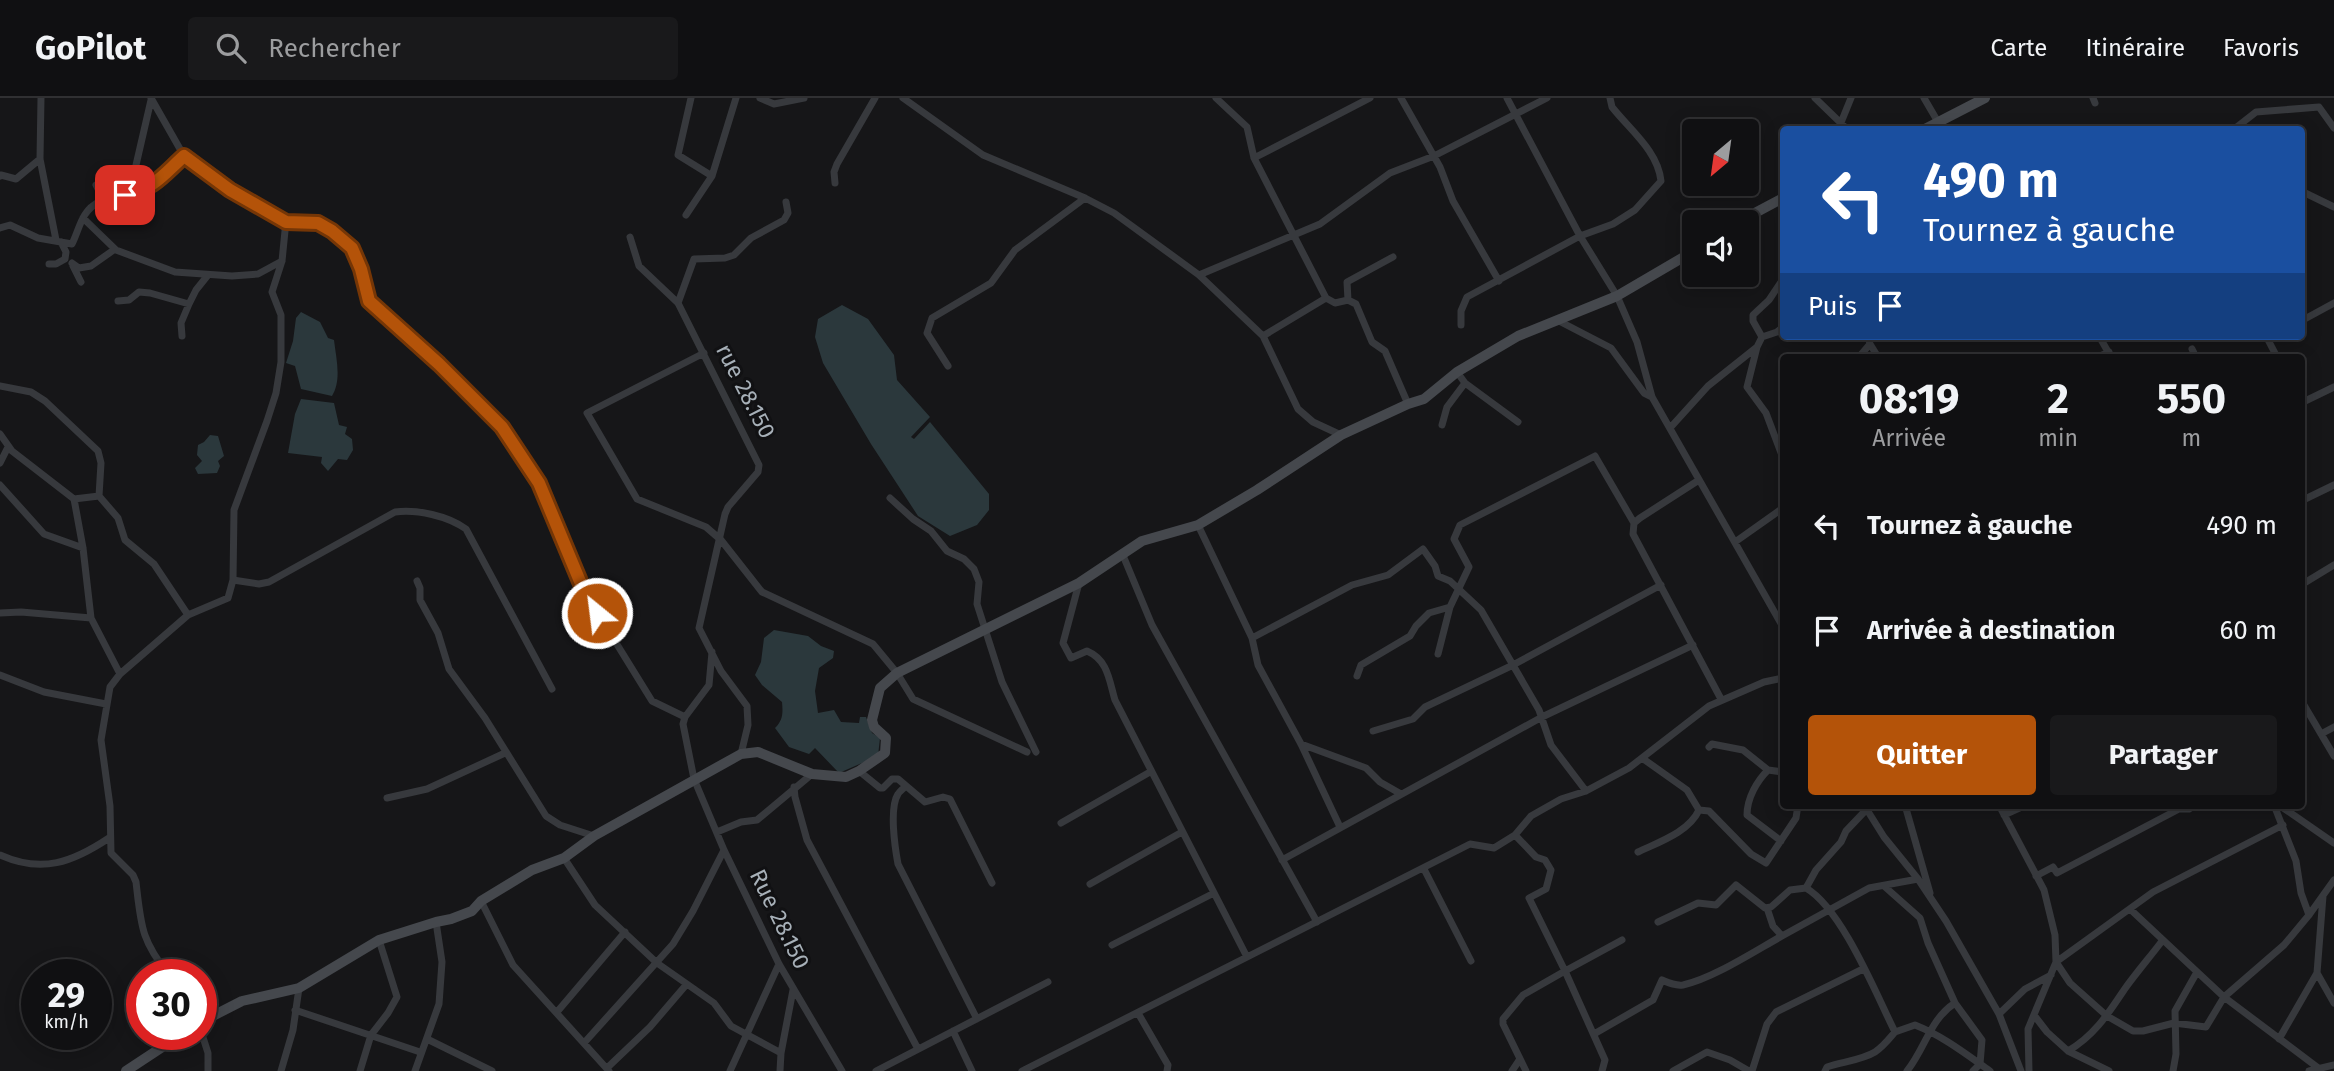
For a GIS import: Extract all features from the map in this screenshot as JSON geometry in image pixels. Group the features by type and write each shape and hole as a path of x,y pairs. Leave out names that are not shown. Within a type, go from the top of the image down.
{"street":[{"path":"41,98 40,159 58,241 81,282"},
{"path":"151,98 184,156 230,190 286,222 318,223 352,248 361,269 369,301 439,364 502,427 539,483 584,591 652,701 685,717 683,724 694,779"},
{"path":"132,193 151,98"},
{"path":"691,98 678,155 712,176"},
{"path":"686,215 712,176 736,98"},
{"path":"760,98 774,104 804,98"},
{"path":"835,183 834,172 837,164 876,98"},
{"path":"902,98 983,155 1114,212 1199,275 1263,336 1298,409 1313,422 1341,435"},
{"path":"1216,98 1247,127 1254,158 1308,258 1326,298 1335,303 1348,300 1356,304 1371,342 1385,351 1408,404"},
{"path":"1254,158 1370,98"},
{"path":"1401,98 1434,156 1453,201 1499,281"},
{"path":"1507,98 1580,236 1616,296 1637,342 1652,397 1780,622"},
{"path":"1199,275 1320,224 1391,173 1434,156 1547,98"},
{"path":"1461,325 1461,311 1467,297 1580,236 1613,223 1635,209 1661,181 1658,164 1612,107 1609,98"},
{"path":"1815,98 1839,126 1852,98"},
{"path":"1924,98 1943,126"},
{"path":"1930,126 1969,102 1985,98"},
{"path":"2245,126 2256,112 2319,107 2333,126"},
{"path":"0,228 10,225 38,238 72,244 83,218 92,206 99,202 101,195 96,185 119,196 132,193 159,181 184,156"},
{"path":"0,176 16,179 40,159"},
{"path":"2305,193 2334,207"},
{"path":"948,366 927,332 932,318 991,283 1015,250 1085,198"},
{"path":"1759,211 1780,200"},
{"path":"678,303 694,259 726,258 734,255 751,238 784,220 788,214 786,202"},
{"path":"83,218 115,249 175,272 208,275 258,274 282,261"},
{"path":"156,959 143,934 136,883 111,853 110,806 101,740 106,704 110,687 120,674 188,615 228,598 233,580 234,510 276,393 281,362 281,315 272,292 282,261 286,222"},
{"name":"rue 28.150","path":"630,237 633,254 639,266 678,303 759,466 758,472 728,507 699,628 722,671 747,706 748,725 741,754"},
{"path":"49,264 68,261 79,268 91,266 115,249"},
{"path":"1348,300 1347,282 1393,257"},
{"path":"217,1014 242,1001 299,988 379,940 472,911 481,901 532,870 564,859 594,836 741,754 758,752 812,774 846,777 859,771 885,753 886,738 874,727 872,720 880,688 897,673 1079,583 1142,541 1198,524 1257,490 1341,435 1424,399 1457,372 1526,332 1616,296 1682,258"},
{"path":"181,336 181,323 189,304 196,289 208,275"},
{"path":"1762,337 1753,321 1753,315 1769,300 1780,284"},
{"path":"118,301 130,300 139,292 189,304"},
{"path":"1263,336 1326,298"},
{"path":"2305,319 2334,303"},
{"path":"1556,320 1611,348 1644,393 1652,397"},
{"path":"1780,330 1762,337 1747,387 1766,413 1780,450"},
{"path":"1670,428 1708,386 1757,347"},
{"path":"704,353 587,413 637,499 706,527 720,540 762,592 873,644 897,673 913,699 1027,752"},
{"path":"1457,372 1465,383 1518,422"},
{"path":"1442,425 1447,407 1465,383"},
{"path":"0,386 31,392 45,401 97,452 102,463 99,496 118,518 125,540 154,564 188,615"},
{"path":"2305,400 2334,387"},
{"path":"0,433 8,447 74,499 91,618 120,674"},
{"path":"0,463 8,447"},
{"path":"1438,654 1450,607 1469,567 1454,539 1460,525 1595,456 1634,523 1633,534 1721,699"},
{"path":"1634,523 1699,480"},
{"path":"0,485 44,534 83,548"},
{"path":"2305,499 2334,485"},
{"path":"74,499 99,496"},
{"path":"890,498 931,531 947,551 964,559 974,569 979,582 977,604 1002,682 1036,752"},
{"path":"233,580 258,584 269,582 395,512 405,510 454,520 466,529 552,689"},
{"path":"1735,542 1780,510"},
{"path":"1198,524 1252,638 1258,665 1301,744 1340,827"},
{"path":"1252,638 1352,585 1388,575 1423,549 1435,566 1438,576 1450,581 1481,610 1542,717 1553,748 1586,791"},
{"path":"1122,553 1152,625 1317,922"},
{"path":"2305,583 2334,565"},
{"path":"417,580 420,600 438,633 449,669 485,718 546,816 560,825 594,836"},
{"path":"1079,583 1063,643 1071,658 1087,651 1101,660 1106,668 1115,700 1150,772 1247,957"},
{"path":"1373,730 1413,719 1424,707 1511,666 1661,585"},
{"path":"1357,676 1361,665 1410,636 1429,614 1450,607"},
{"path":"0,613 21,612 91,618"},
{"path":"1282,860 1542,717 1693,645"},
{"name":"rue 28.150","path":"685,717 709,685 712,652"},
{"path":"0,675 44,692 106,704"},
{"path":"1022,1071 1470,844 1494,848 1515,835 1531,816 1629,768 1721,699 1780,679"},
{"path":"2305,707 2334,756"},
{"path":"2321,734 2334,727"},
{"path":"1301,744 1366,768 1380,782 1401,794"},
{"path":"1709,747 1712,744 1743,750 1768,770 1780,772"},
{"path":"387,798 427,789 505,753"},
{"path":"1643,758 1687,790 1699,810"},
{"path":"1768,770 1758,780 1747,807 1747,815 1782,841"},
{"path":"859,771 880,788 892,779 898,779 925,802 943,797 950,799 992,883"},
{"path":"1061,823 1150,772"},
{"path":"717,832 741,822 757,820 812,774"},
{"name":"Rue 28.150","path":"694,779 724,850 779,964 842,1071"},
{"path":"906,786 895,801 894,843 898,864 977,1019"},
{"path":"794,788 807,840 918,1049"},
{"path":"1699,810 1709,811 1751,854 1766,863 1796,818 1797,809"},
{"path":"1806,888 1816,870 1841,842 1863,809"},
{"path":"1866,809 1884,837 1931,897 1999,1014 2021,1071"},
{"path":"1906,809 1919,845 1931,897"},
{"path":"2001,809 2044,890 2055,934 2056,962 2028,1029 2029,1071"},
{"path":"2004,815 2017,809"},
{"path":"2036,876 2053,867 2057,873 2179,809"},
{"path":"2276,809 2296,861 2301,893 2309,915"},
{"path":"2286,809 2334,843"},
{"path":"1638,852 1676,833 1696,816 1699,810"},
{"path":"2056,962 2153,892 2283,825"},
{"path":"1090,884 1182,832"},
{"path":"1515,835 1536,857 1545,860 1551,870 1546,889 1529,898 1605,1060 1602,1071"},
{"path":"0,855 26,864 65,862 109,838"},
{"path":"584,1043 657,963 693,911 724,850"},
{"path":"564,859 595,905 657,963 714,1003 729,1024 781,1053"},
{"path":"1424,869 1471,961"},
{"path":"1594,1034 1653,1000 1662,979 1674,985 1683,985 1722,969 1869,888 1918,879"},
{"path":"2056,962 2070,983 2107,1016 2133,1031 2174,1023 2206,1027 2224,997 2284,945 2334,880"},
{"path":"1658,922 1698,903 1716,905 1736,885 1767,908"},
{"path":"1884,886 1920,918 1928,943 1955,1003 1982,1040 1980,1064 1973,1071"},
{"path":"1767,908 1790,890 1806,888 1829,909 1895,1032"},
{"path":"1112,945 1214,892"},
{"path":"2279,1039 2317,973 2323,895"},
{"path":"481,901 513,965 608,1069 650,1027 686,985"},
{"path":"1767,908 1773,926 1782,936"},
{"path":"2131,910 2224,997 2313,1069 2334,1065"},
{"path":"415,1071 439,1003 442,962 436,922"},
{"path":"557,1012 625,932"},
{"path":"360,1071 371,1035 397,997 379,940"},
{"path":"1526,1071 1503,1019 1523,995 1622,940"},
{"path":"2068,1051 2084,1041 2107,1016 2162,941"},
{"path":"730,1071 779,964"},
{"path":"1673,1071 1707,1052 1751,1071 1767,1024 1776,1012 1863,969"},
{"path":"2173,1071 2176,1054 2175,1011 2197,972"},
{"path":"2317,973 2334,1003"},
{"path":"1999,1014 2025,989 2050,975"},
{"path":"876,1071 1048,982"},
{"path":"281,1071 293,1030 299,988"},
{"path":"780,1071 793,990"},
{"path":"1907,1071 1943,1010 1955,1003"},
{"path":"295,1010 420,1052"},
{"path":"1138,1013 1168,1065 1167,1071"},
{"path":"2034,1015 2047,1032 2068,1051 2109,1071"},
{"path":"1825,1071 1827,1067 1851,1059 1861,1059 1877,1052 1895,1032 1915,1025 1930,1031 1990,1071"},
{"path":"953,1031 972,1071"},
{"path":"428,1039 492,1071"},
{"path":"126,1071 158,1050"},
{"path":"207,1050 208,1071"},
{"path":"1512,1071 1520,1059"}],"shaded area":[{"path":"842,305 868,319 894,355 897,380 930,417 911,437 914,439 930,422 989,494 989,510 977,525 950,536 918,516 871,444 823,363 815,337 818,319"},
{"path":"301,312 320,322 328,338 334,340 338,376 332,396 301,389 295,366 286,363 296,318"},
{"path":"301,399 334,403 339,425 347,427 345,434 352,439 353,450 347,460 338,459 328,471 321,463 322,457 288,453 295,414"},
{"path":"210,435 218,436 224,456 218,461 220,466 217,473 198,474 195,468 202,461 197,455 198,445"},
{"path":"774,630 808,636 821,646 834,651 833,658 819,668 815,691 818,713 834,710 841,722 859,723 860,717 866,717 872,733 880,738 878,756 839,773 815,748 809,754 789,747 775,728 782,716 782,702 762,685 755,675 761,662 764,638"}],"route":[{"path":"125,195 138,192 159,181 184,156 230,190 286,222 318,223 352,248 361,269 369,301 439,364 502,427 539,483 584,591 597,613"}]}
